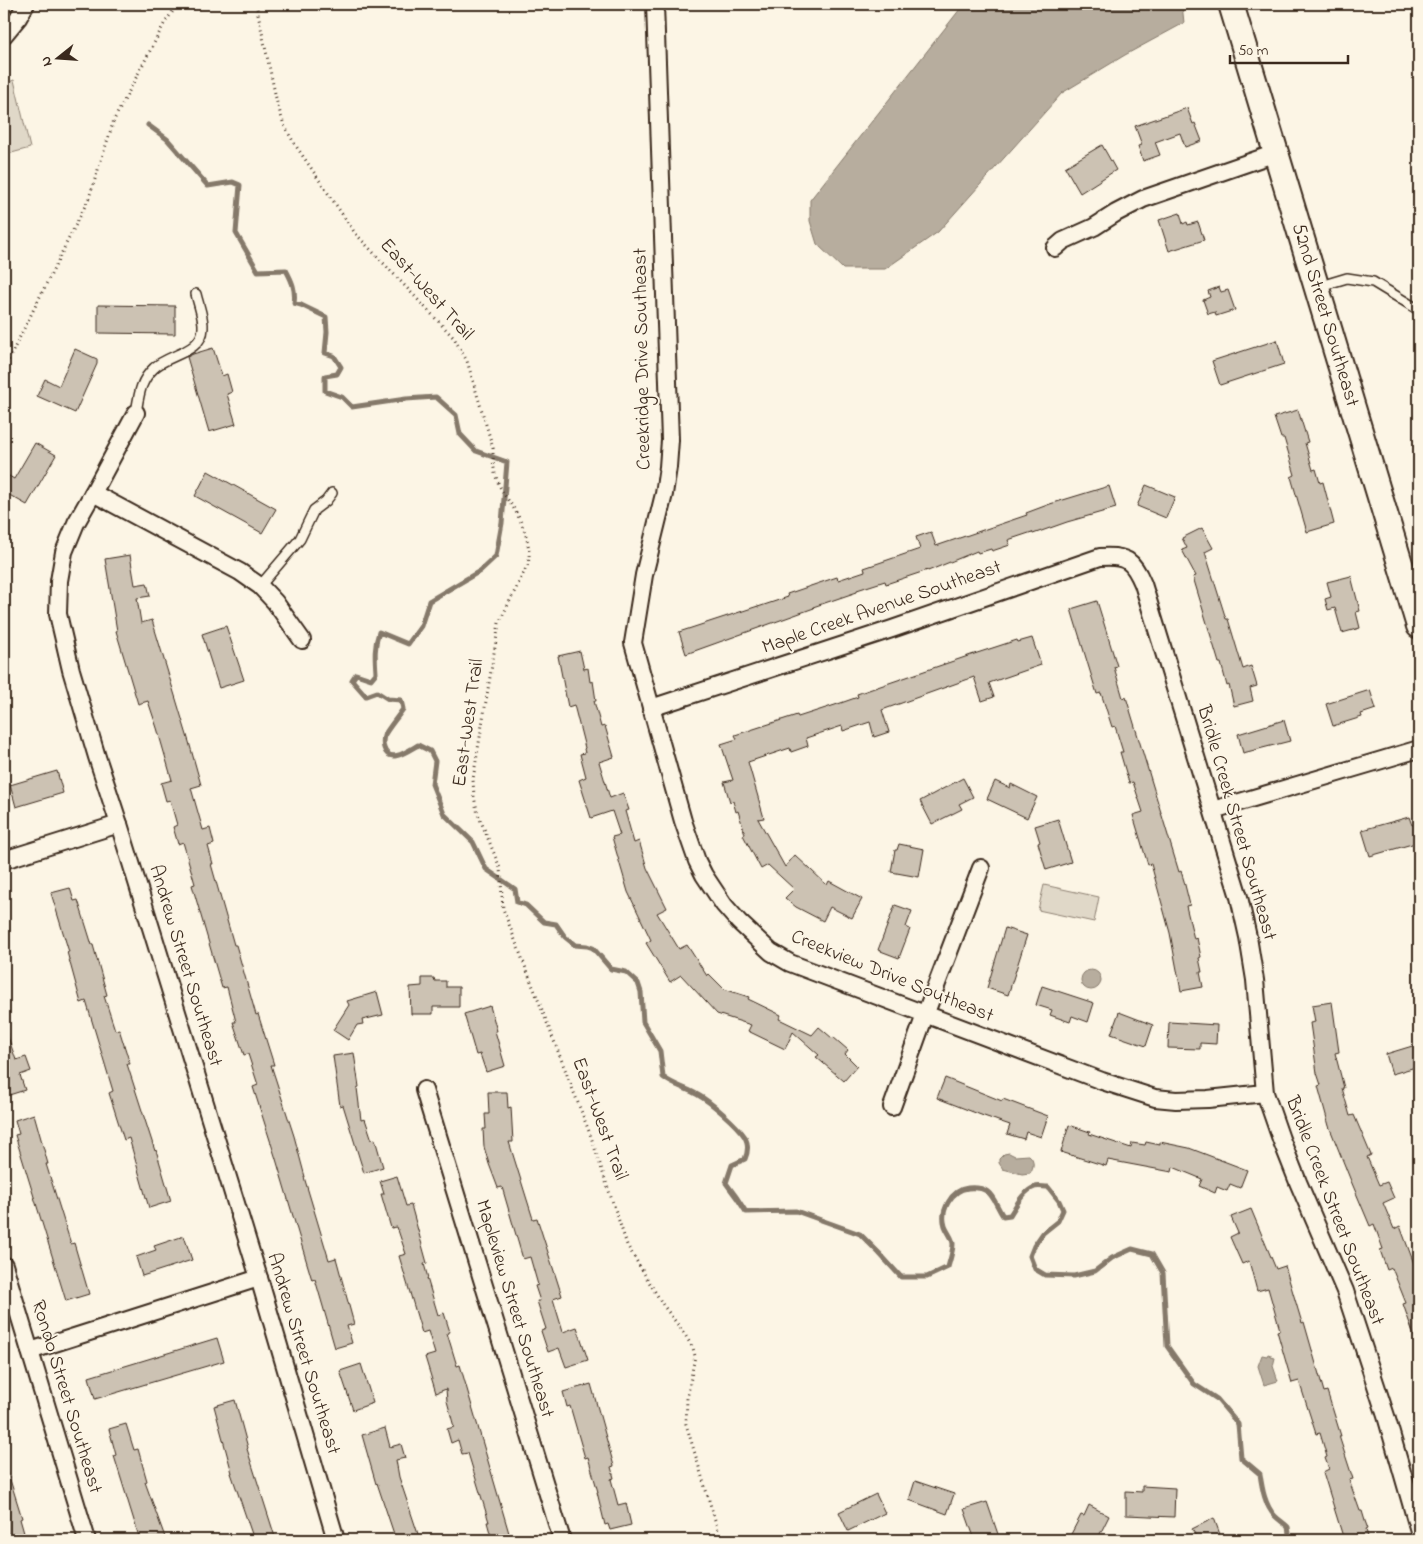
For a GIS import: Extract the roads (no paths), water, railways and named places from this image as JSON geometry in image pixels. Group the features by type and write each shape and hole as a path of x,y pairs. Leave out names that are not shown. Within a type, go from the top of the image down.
{"main road":[{"name":"52nd Street Southeast","path":"1231,4 1419,626"}],"street":[{"path":"4,34 18,18 26,4"},
{"name":"Creekridge Drive Southeast","path":"650,708 633,644 644,576 664,494 670,440 655,4"},
{"path":"1055,248 1063,241 1094,227 1143,199 1276,153"},
{"name":"Andrew Street Southeast","path":"136,413 76,523 64,552 59,581 58,614 71,670 97,757 259,1278 336,1540"},
{"path":"93,493 240,572 260,586 275,602 302,640"},
{"name":"Maple Creek Avenue Southeast","path":"650,708 892,629 1100,557 1115,556 1127,559"},
{"name":"Bridle Creek Street Southeast","path":"1127,559 1131,562 1143,584 1239,897 1255,980 1265,1093 1298,1182 1345,1291 1386,1416 1419,1531"},
{"name":"Creekview Drive Southeast","path":"650,708 683,821 704,875 738,922 772,952 790,963 925,1015 1102,1081 1155,1098 1176,1100 1208,1099 1265,1093"},
{"path":"1213,810 1419,749"},
{"path":"4,860 119,824"},
{"path":"892,1107 981,868"},
{"name":"Mapleview Street Southeast","path":"424,1090 562,1540"},
{"name":"Rondo Street Southeast","path":"4,1265 87,1540"},
{"path":"30,1351 259,1278"}],"lane":[{"path":"1317,287 1347,278 1373,282 1419,310"},
{"path":"136,413 141,385 154,367 195,345 200,339 203,328 196,294"},
{"path":"260,586 300,539 314,510 326,501 332,493"}],"waterway":[{"path":"148,125 167,139 208,186 233,182 240,185 236,233 258,271 286,270 293,286 294,303 326,317 325,353 334,356 341,367 337,374 325,376 325,391 342,397 352,407 406,399 436,397 456,415 460,434 476,451 507,462 502,523 496,556 480,571 429,601 421,626 408,644 379,632 375,657 376,673 371,679 356,674 352,680 366,696 377,692 388,699 401,700 403,709 384,736 384,748 387,753 395,756 405,753 418,745 430,751 435,761 432,784 444,814 473,842 486,869 515,889 517,902 526,905 544,922 556,924 565,937 575,945 593,948 611,969 626,972 638,983 641,992 643,1022 660,1051 663,1077 710,1103 730,1120 745,1137 748,1148 745,1159 732,1165 726,1183 746,1212 796,1211 860,1234 901,1277 927,1277 948,1267 953,1244 945,1226 944,1214 948,1202 957,1193 968,1188 987,1191 994,1199 1003,1216 1010,1215 1020,1199 1031,1189 1048,1187 1059,1201 1063,1210 1058,1221 1043,1233 1034,1246 1030,1256 1035,1269 1045,1275 1074,1276 1095,1271 1112,1258 1132,1249 1152,1254 1163,1273 1167,1346 1194,1384 1217,1399 1238,1424 1241,1458 1260,1474 1266,1502 1275,1516 1288,1527 1290,1540"}]}
